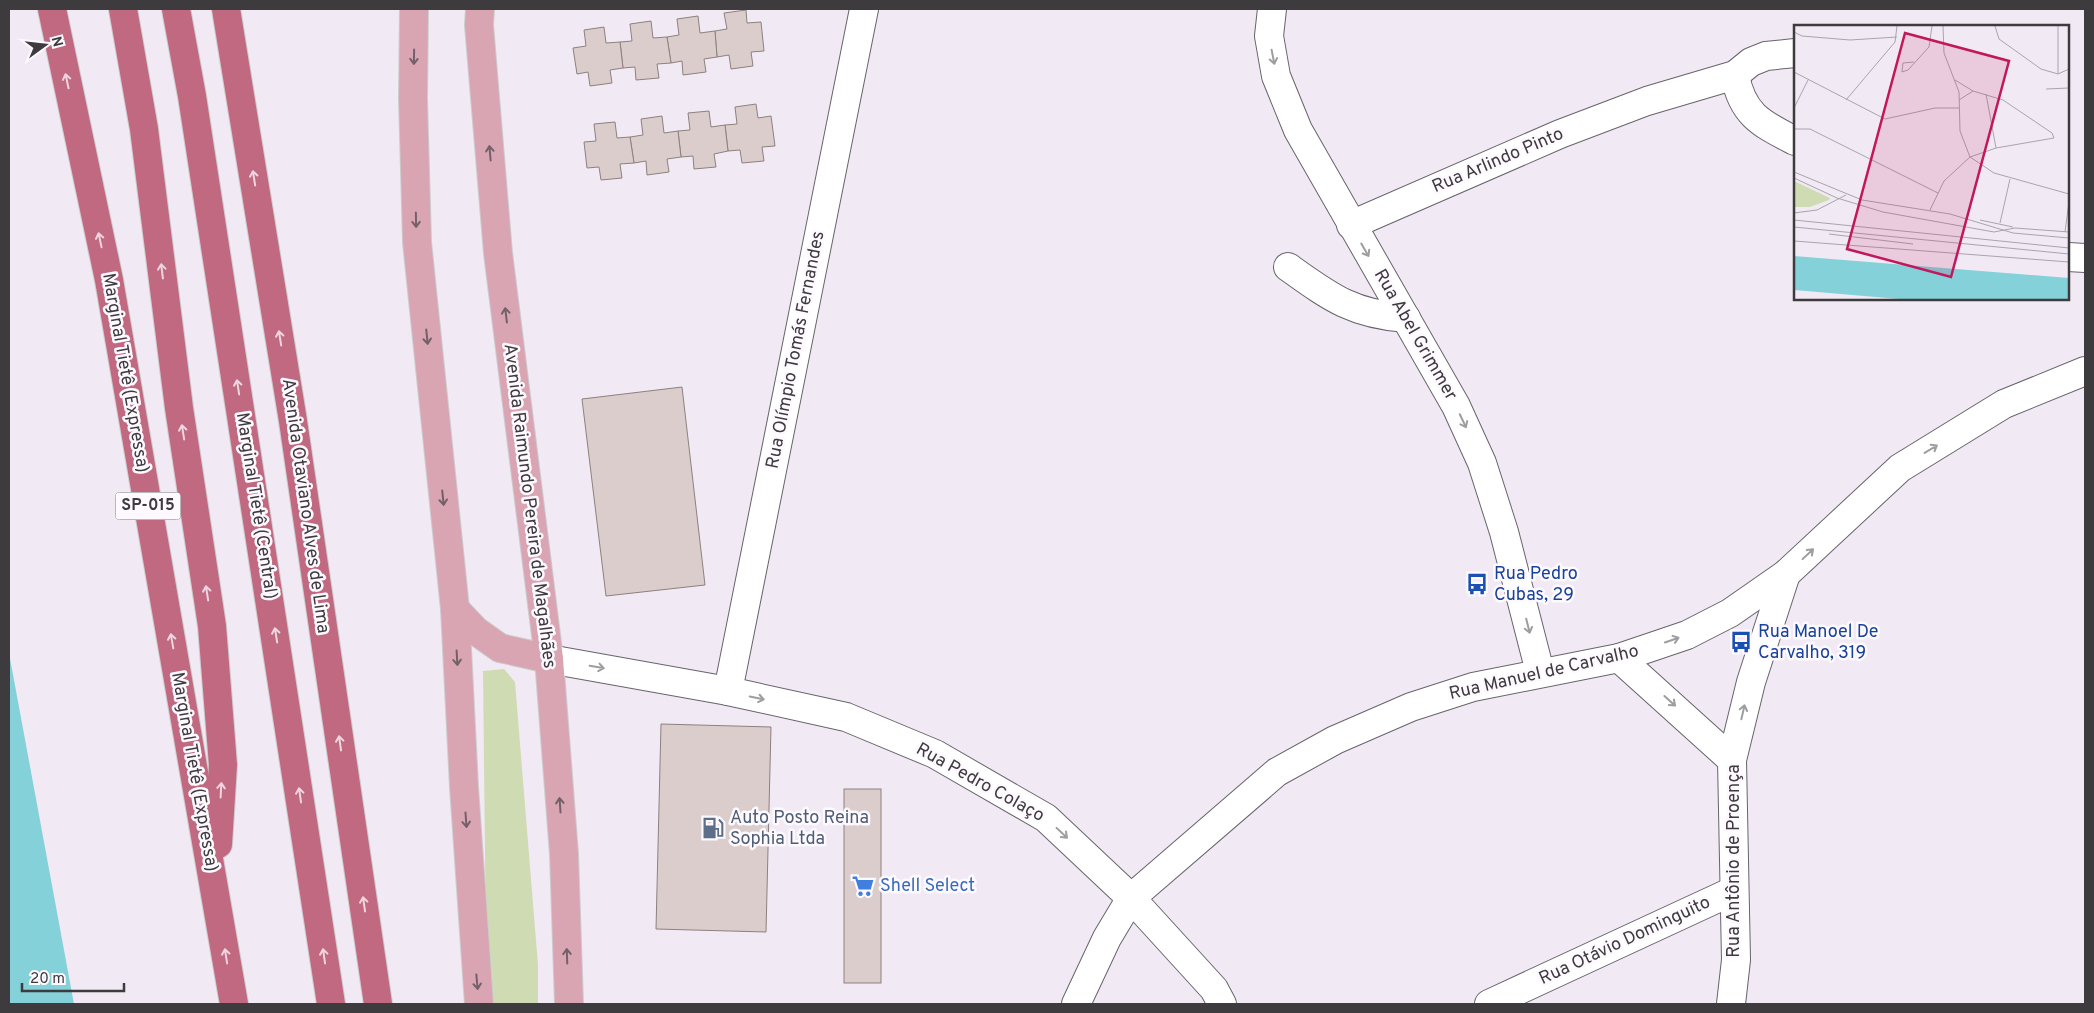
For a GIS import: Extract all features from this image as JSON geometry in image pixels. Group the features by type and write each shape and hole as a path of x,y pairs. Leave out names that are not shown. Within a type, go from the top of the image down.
{"highway":[{"name":"Marginal Tietê (Expressa)","path":"52,9 109,280 234,1004"},
{"path":"123,9 144,129 179,408 212,626 223,765 215,891"},
{"name":"Marginal Tietê (Central)","path":"176,9 192,96 279,653 331,1004"},
{"name":"Avenida Otaviano Alves de Lima","path":"226,9 293,421 378,1004"}],"main road":[{"path":"414,9 413,99 417,242 454,609 479,1004"},
{"name":"Avenida Raimundo Pereira de Magalhães","path":"480,9 498,253 549,659 564,854 569,1004"},
{"path":"454,609 476,632 500,648 549,659"}],"street":[{"name":"Rua Olímpio Tomás Fernandes","path":"728,691 864,9"},
{"name":"Rua Abel Grimmer","path":"1272,9 1269,36 1276,76 1298,130 1456,406 1482,463 1504,532 1540,672"},
{"name":"Rua Arlindo Pinto","path":"1351,225 1560,134 1647,102 1735,74 1751,62 1766,56 1794,53"},
{"path":"1735,74 1743,101 1752,116 1794,140"},
{"path":"2069,257 2085,258"},
{"path":"1288,267 1330,296 1354,309 1381,316 1406,318"},
{"name":"Rua Manuel de Carvalho","path":"1076,1004 1107,938 1131,898 1277,772 1335,740 1411,707 1472,687 1540,672 1620,658 1686,635 1730,613 1786,574 1900,468 2004,404 2085,371"},
{"name":"Rua Antônio de Proença","path":"1731,1004 1736,960 1733,891 1732,760 1750,682 1786,574"},
{"path":"1620,658 1732,760"},
{"name":"Rua Pedro Colaço","path":"549,659 728,691 846,717 935,754 1046,818 1131,898 1214,989 1222,1004"},
{"name":"Rua Otávio Dominguito","path":"1489,1004 1733,891"}],"green space":[{"path":"504,669 515,682 538,965 538,1004 490,1004 486,944 483,671"}],"water":[{"path":"9,653 74,1004 9,1004"}],"building":[{"path":"746,10 747,23 761,22 764,51 751,52 753,66 731,69 729,55 717,57 715,31 727,29 724,13"},
{"path":"698,16 700,33 715,31 717,57 704,59 706,72 683,75 682,61 671,63 667,37 679,35 677,19"},
{"path":"651,21 653,38 667,37 671,63 657,64 659,78 636,80 635,67 623,68 620,42 632,41 630,24"},
{"path":"604,27 606,43 620,42 623,68 610,70 612,83 590,86 588,72 577,74 573,48 586,46 584,30"},
{"path":"756,104 758,118 771,116 775,146 762,147 764,161 742,163 740,150 728,151 725,125 737,124 735,107"},
{"path":"709,111 711,127 725,125 728,151 714,154 716,167 694,169 693,156 681,157 678,131 690,130 688,113"},
{"path":"662,116 664,133 678,131 681,157 667,159 669,172 647,175 646,161 634,163 630,137 643,135 641,119"},
{"path":"615,122 617,138 630,137 634,163 620,164 622,178 601,180 599,167 587,168 584,142 596,141 594,124"},
{"path":"682,387 705,585 606,596 582,399"},
{"name":"Auto Posto Reina Sophia Ltda","path":"661,724 771,727 766,932 656,929"},
{"name":"Shell Select","path":"844,789 881,789 881,983 844,983"}],"place":[{"name":"Rua Pedro Cubas, 29","path":"1477,584"},
{"name":"Rua Manoel De Carvalho, 319","path":"1741,642"},
{"name":"Auto Posto Reina Sophia Ltda","path":"713,828"},
{"name":"Shell Select","path":"863,886"}]}
